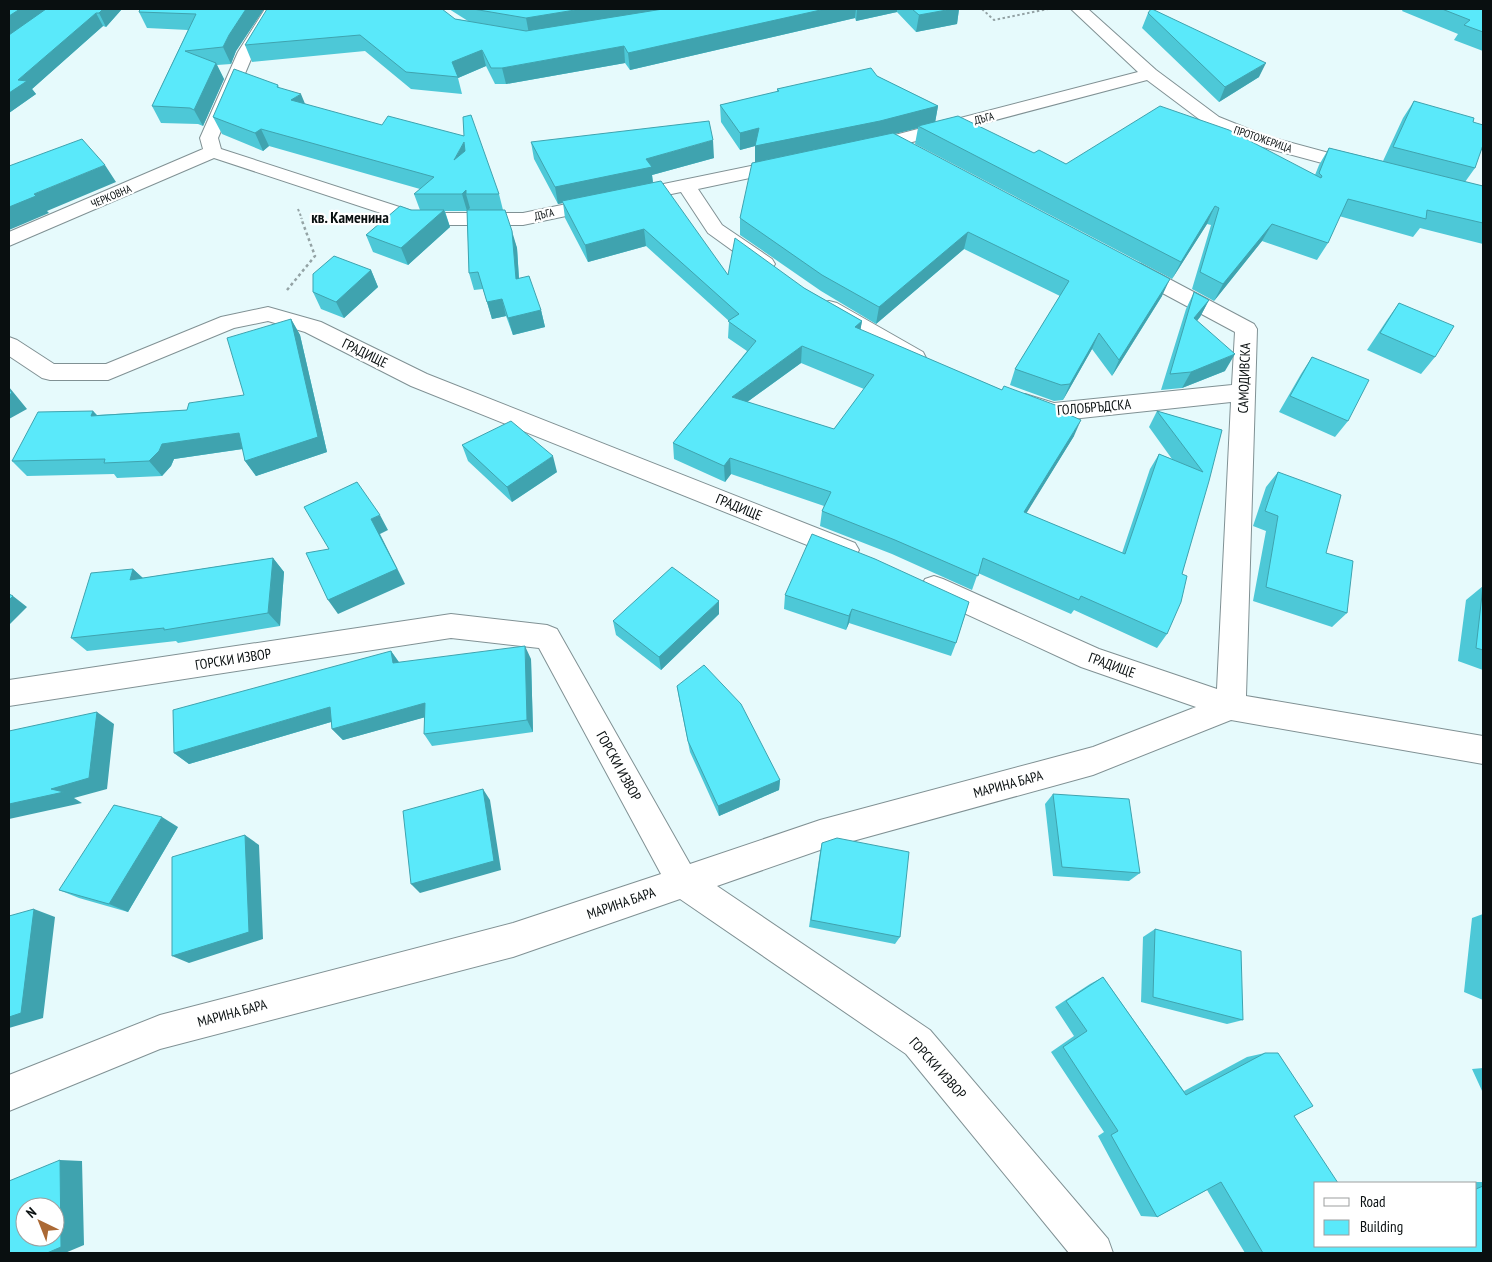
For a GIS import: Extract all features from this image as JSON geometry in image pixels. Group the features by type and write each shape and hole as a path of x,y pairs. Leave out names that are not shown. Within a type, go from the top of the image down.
{"street":[{"path":"213,152 209,138 246,52 273,9"},
{"name":"ПРОТОЖЕРИЦА","path":"1079,9 1150,74 1213,121 1259,140 1378,172"},
{"name":"ДЪГА","path":"851,151 1150,74"},
{"path":"893,141 920,156"},
{"name":"ДЪГА","path":"213,152 418,218 523,219 802,161"},
{"name":"ЧЕРКОВНА","path":"9,240 213,152"},
{"path":"686,185 715,229 779,275"},
{"name":"САМОДИВСКА","path":"1114,258 1246,329 1231,707"},
{"path":"812,298 936,368"},
{"name":"ГРАДИЩЕ","path":"9,345 50,372 108,372 229,322 268,314 313,328 419,380 864,557"},
{"name":"ГОЛОБРЪДСКА","path":"1008,395 1053,412 1244,392"},
{"name":"ГРАДИЩЕ","path":"909,576 1091,658 1231,707 1483,750"},
{"name":"ГОРСКИ ИЗВОР","path":"9,693 451,626 547,637 683,882 918,1042 1094,1253"},
{"name":"МАРИНА БАРА","path":"9,1093 160,1032 513,940 820,835 1092,762 1231,707"}],"path":[{"path":"982,9 994,20 1049,9"},
{"path":"268,314 315,256 288,177"}],"building":[{"path":"9,9 20,9 9,16"},
{"path":"46,9 103,9 18,80 27,81 9,93 9,35"},
{"path":"140,9 246,9 223,47 185,51 216,63 194,110 190,108 152,106 196,14 139,12"},
{"path":"267,9 442,9 455,19 526,31 663,9 825,9 628,53 624,46 502,68 491,68 482,50 452,62 458,77 406,72 360,35 245,45"},
{"path":"473,9 581,9 526,18"},
{"path":"912,9 952,9 919,15"},
{"path":"1151,9 1266,63 1225,87 1148,13"},
{"path":"1442,9 1483,9 1483,32 1464,25 1470,20"},
{"path":"871,68 877,76 938,106 880,121 755,146 759,128 740,133 720,105 779,91 777,89"},
{"path":"234,69 278,85 277,87 301,94 291,100 382,125 388,116 464,136 463,117 471,115 499,194 466,194 466,190 462,194 414,194 434,177 261,129 255,133 213,117","holes":["464,142 465,151 454,160"]},
{"path":"1414,101 1474,118 1473,122 1483,125 1483,145 1475,168 1393,147"},
{"path":"1160,106 1229,130 1321,178 1322,176 1319,173 1329,148 1483,186 1483,223 1427,210 1426,219 1348,199 1328,243 1272,224 1223,284 1200,272 1219,208 1215,206 1181,262 918,126 958,116 1034,153 1039,150 1066,164"},
{"path":"709,121 713,140 646,159 652,167 555,187 531,142"},
{"path":"893,133 1170,279 1119,360 1099,333 1070,384 1061,385 1015,369 1069,281 968,232 879,307 822,275 740,218 752,163"},
{"path":"82,139 105,165 34,194 36,196 9,207 9,166"},
{"path":"661,181 728,275 735,238 804,288 862,321 855,327 1002,390 1004,386 1058,406 1056,409 1081,420 1024,512 1125,554 1159,454 1203,472 1157,411 1222,430 1182,574 1187,576 1181,602 1167,634 1081,596 1079,600 983,558 978,576 822,511 831,492 730,458 724,466 673,443 756,341 728,321 739,314 644,229 585,245 562,201","holes":["802,346 874,375 834,429 732,397"]},
{"path":"400,206 411,210 444,210 401,248 366,235"},
{"path":"467,210 505,210 512,231 516,279 529,276 541,310 508,318 502,299 487,302 478,272 469,273"},
{"path":"334,256 371,270 336,302 313,292 313,274"},
{"path":"1194,292 1209,300 1194,318 1235,354 1191,372 1170,374"},
{"path":"1399,303 1454,326 1435,357 1380,333"},
{"path":"291,319 318,437 245,461 239,433 162,444 159,451 149,461 104,463 105,459 12,461 38,412 93,411 91,416 187,410 189,403 244,395 227,338"},
{"path":"1312,357 1369,380 1348,421 1290,396"},
{"path":"511,421 553,456 507,487 462,445"},
{"path":"1278,472 1341,495 1326,553 1353,561 1347,613 1266,587 1278,516 1265,511"},
{"path":"357,482 380,515 371,519 397,569 328,600 306,553 329,549 304,507"},
{"path":"812,534 875,559 969,602 956,643 852,609 849,616 785,595"},
{"path":"273,558 268,613 164,630 164,628 71,638 91,573 133,569 130,580"},
{"path":"672,567 719,601 659,657 613,621"},
{"path":"1483,586 1483,650 1476,648"},
{"path":"525,646 527,720 424,734 425,703 332,729 330,707 174,753 173,710 391,651 393,663"},
{"path":"704,665 741,704 780,780 718,806 688,741 677,686"},
{"path":"97,712 89,778 51,789 64,792 9,804 9,731"},
{"path":"483,789 494,861 411,884 403,811"},
{"path":"1053,794 1129,799 1140,873 1062,867"},
{"path":"114,805 162,817 109,904 59,890"},
{"path":"245,835 249,932 172,956 172,857"},
{"path":"837,838 909,852 900,937 811,920 822,843"},
{"path":"34,909 21,1013 9,1017 9,916"},
{"path":"1155,929 1241,951 1243,1020 1153,997"},
{"path":"1103,977 1186,1095 1265,1053 1278,1053 1313,1106 1294,1116 1337,1182 1314,1182 1314,1247 1477,1247 1477,1189 1483,1186 1483,1253 1263,1253 1221,1182 1157,1217 1111,1135 1118,1131 1063,1047 1087,1031 1066,1001"},
{"path":"60,1160 60,1197 15,1197 15,1247 61,1247 47,1253 9,1253 9,1181"}],"district":[{"name":"кв. Каменина","path":"350,217"}]}
